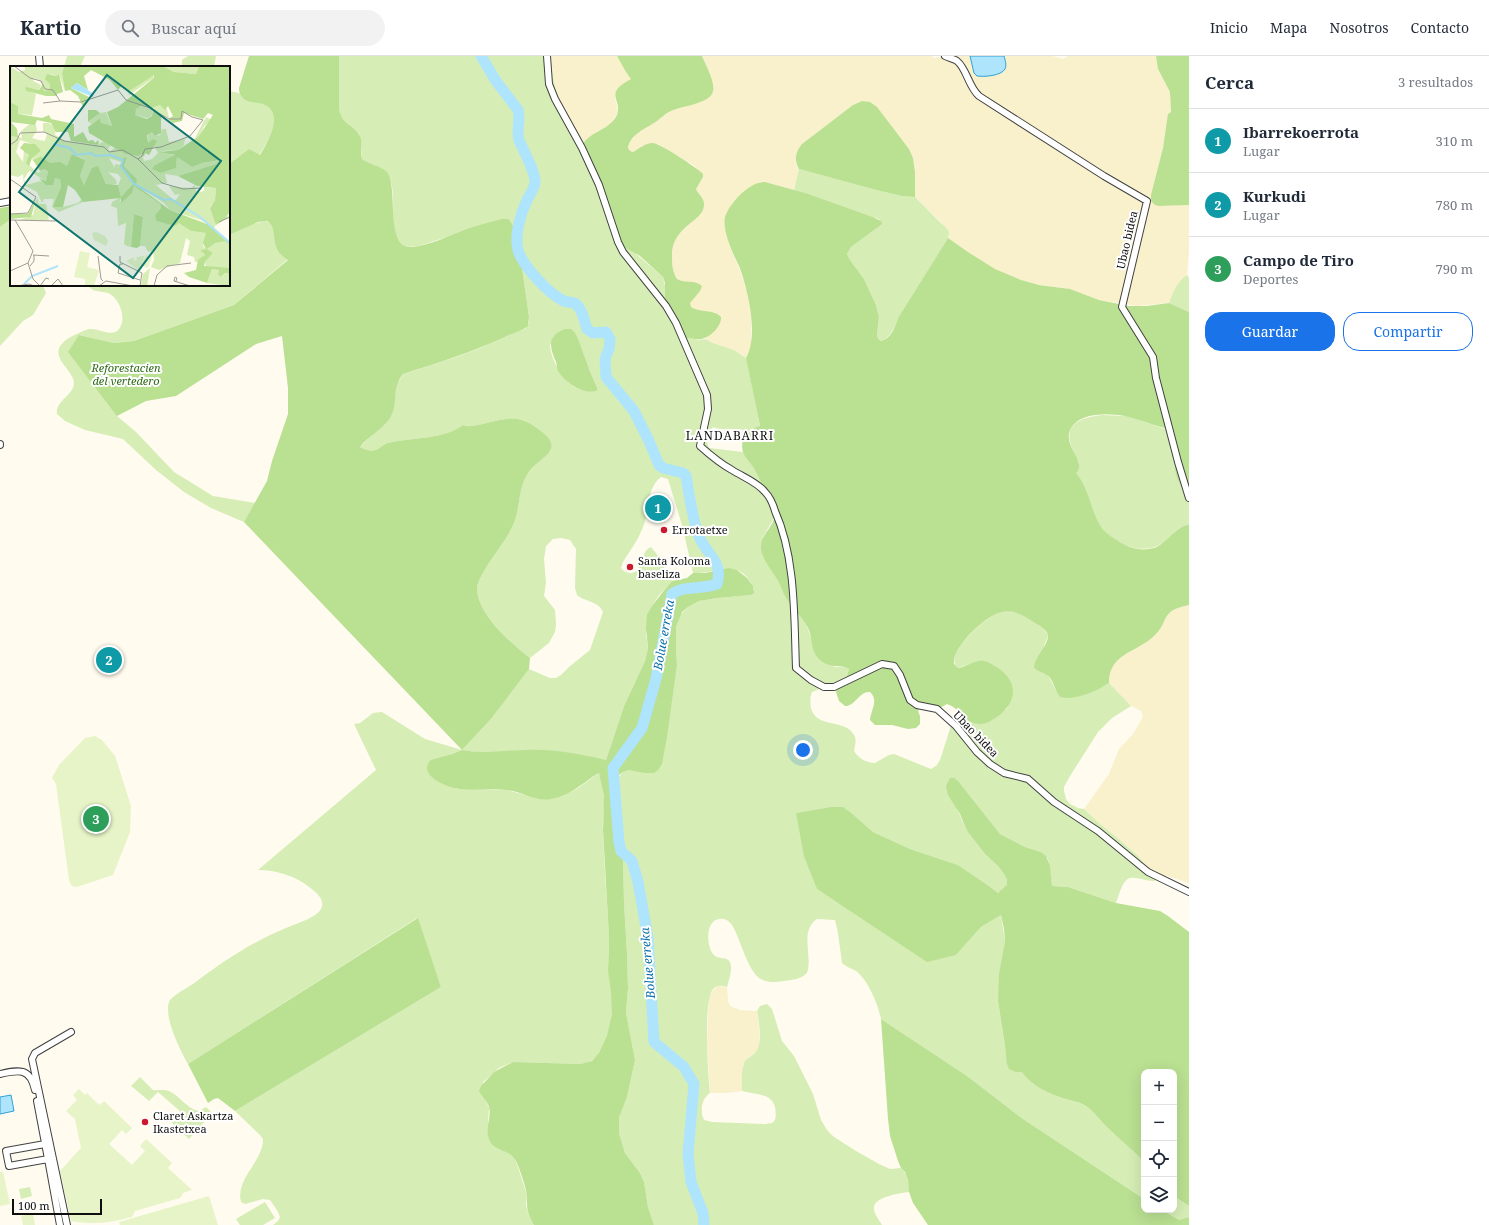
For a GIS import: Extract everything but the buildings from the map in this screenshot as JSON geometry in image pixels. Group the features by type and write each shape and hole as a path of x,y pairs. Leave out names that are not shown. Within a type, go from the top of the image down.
{"street":[{"path":"39,56 40,66"},
{"name":"Ubao bidea","path":"547,56 549,84 555,99 582,148 599,185 618,242 623,252 666,306 676,323 707,395 708,409 700,446 725,466 756,484 765,492 770,498 779,518 783,530 791,574 796,668 810,680 824,687 834,687 882,664 894,666 900,675 910,700 917,705 937,709 956,726 977,752 990,764 1004,773 1028,779 1054,802 1098,831 1148,872 1189,892"},
{"name":"Ubao bidea","path":"945,56 956,60 961,65 970,85 979,96 1104,176 1147,201 1122,307 1153,357 1156,378 1189,498"},
{"path":"0,203 10,201"},
{"path":"67,1225 32,1059 35,1054 71,1032"},
{"path":"0,1074 18,1070 30,1078 34,1086 60,1225"},
{"path":"45,1144 6,1151 9,1166 48,1159"}],"shaded area":[{"path":"550,56 617,56 626,72 632,79 616,91 615,98 618,111 614,120 582,145 574,139 565,123 554,82"},
{"path":"702,56 931,56 935,58 944,56 970,56 977,76 979,77 997,74 1004,69 1004,56 1053,56 1063,59 1068,56 1156,56 1158,69 1170,92 1171,113 1169,113 1163,148 1151,199 1159,206 1189,205 1189,250 1187,275 1178,284 1169,303 1137,306 1099,300 1070,289 1034,284 1014,278 995,269 948,238 949,236 941,222 915,197 915,172 913,158 909,149 877,108 867,102 862,101 853,105 802,144 796,154 796,162 799,169 794,190 765,182 752,186 730,207 727,234 730,247 749,298 751,346 746,358 734,350 705,339 714,331 716,313 698,311 691,307 690,303 692,299 681,281 674,275 671,255 673,244 677,236 698,216 704,208 704,202 696,189 703,177 695,166 656,143 648,144 633,152 628,148 630,141 638,133 671,111 696,103 712,81"},
{"path":"1189,605 1189,883 1167,876 1156,878 1133,851 1084,809 1109,774 1119,749 1133,734 1143,717 1141,711 1131,706 1109,683 1111,668 1120,657 1154,636 1169,613 1178,608"},
{"path":"718,986 727,987 730,1006 740,1010 757,1011 759,1047 756,1052 743,1064 742,1091 710,1093 707,1041 709,998 712,991"}],"green space":[{"path":"67,56 85,56 80,66 64,66"},
{"path":"188,56 216,56 214,66 182,66 182,60"},
{"name":"Reforestacien del vertedero","path":"249,56 339,56 340,114 344,121 356,131 360,138 362,144 362,159 382,168 387,172 392,190 395,229 398,239 403,245 412,247 425,245 471,228 502,219 508,219 514,228 521,260 529,317 528,326 520,331 480,348 403,374 397,385 393,412 390,418 360,447 373,451 388,443 437,436 455,430 463,425 472,426 503,419 517,419 525,421 541,431 548,438 551,444 551,450 531,469 525,479 513,526 480,578 477,590 483,609 497,628 505,637 530,658 529,669 491,719 462,750 244,522 267,481 272,461 288,414 288,388 282,336 256,344 176,396 146,401 117,416 68,352 79,335 114,343 134,341 234,305 288,260 278,250 273,229 271,224 267,221 258,222 230,235 230,163 249,149 260,155 270,137 274,122 271,110 263,104 251,102 243,98 240,94 239,88"},
{"path":"339,56 550,56 554,82 565,123 635,253 663,277 665,286 690,337 698,340 705,339 734,350 746,358 760,427 751,429 749,432 740,429 722,429 713,427 707,437 707,442 709,448 743,452 754,466 758,474 775,516 763,537 765,560 776,577 787,599 805,622 820,660 826,664 836,667 846,667 849,669 847,676 835,689 822,688 812,692 810,700 811,708 819,719 850,730 854,735 856,743 854,751 860,758 868,762 875,763 889,755 894,754 931,769 937,765 940,760 956,710 969,720 981,723 992,720 1008,707 978,661 958,668 954,662 956,654 961,646 977,627 995,614 1005,611 1020,614 1043,628 1045,631 1048,636 1044,646 1046,674 1061,697 1073,697 1086,694 1109,683 1131,706 1112,718 1098,732 1064,787 1066,799 1070,804 1084,809 1137,855 1156,878 1155,881 1133,878 1127,879 1116,903 1068,887 1052,886 1048,859 1041,852 1025,847 1000,834 959,782 957,809 967,831 1007,878 1008,882 1006,887 998,893 958,865 910,849 873,832 846,809 830,807 796,813 817,889 856,914 956,955 981,927 1001,915 1005,942 998,1001 1008,1066 1019,1072 1022,1071 1031,1081 1047,1092 1086,1106 1135,1153 1141,1159 1141,1197 1023,1119 967,1076 881,1019 878,1006 865,980 856,971 842,963 835,920 817,919 812,924 808,937 809,959 807,973 796,979 768,982 758,977 753,971 730,922 719,919 711,924 709,929 709,946 714,955 729,960 731,971 727,987 716,987 713,989 710,996 707,1039 710,1093 705,1098 702,1105 704,1120 712,1122 765,1124 772,1123 775,1120 775,1107 770,1099 766,1096 742,1091 742,1073 744,1063 755,1053 760,1039 757,1011 760,1006 767,1004 772,1009 782,1041 794,1056 813,1094 821,1120 827,1130 834,1137 879,1164 890,1169 901,1168 908,1179 909,1192 888,1196 875,1204 874,1212 882,1225 654,1225 648,1207 644,1182 640,1173 625,1153 619,1133 619,1118 627,1097 635,1060 626,1013 628,988 627,954 623,859 616,801 617,779 623,772 629,770 639,771 663,758 677,665 676,627 680,615 688,607 699,601 751,595 754,589 742,573 735,570 728,569 693,573 682,525 668,479 661,477 653,487 641,532 621,568 629,573 638,570 647,549 651,547 672,581 659,595 652,606 646,634 648,648 645,661 624,706 606,760 588,756 533,750 476,752 462,750 491,719 529,669 550,678 556,678 590,650 603,612 601,608 595,604 577,595 575,588 576,549 570,540 561,538 553,539 546,546 544,559 546,583 544,596 555,610 555,632 549,643 530,658 505,637 497,628 483,609 479,600 477,590 480,578 513,526 525,479 531,469 550,450 551,444 548,438 541,431 525,421 517,419 503,419 474,426 463,425 455,430 437,436 388,443 373,451 360,447 392,414 397,384 403,374 471,352 525,329 529,323 529,317 521,260 518,253 514,232 493,222 419,246 406,247 399,242 396,234 394,225 393,192 388,175 380,168 362,159 362,143 340,116","holes":["550,344 589,369 598,390 582,390 570,384 556,365"]},
{"path":"617,56 702,56 711,78 713,91 707,99 668,113 635,135 629,143 628,148 633,152 647,144 656,144 678,156 703,174 703,177 696,189 704,203 703,211 681,232 676,239 673,247 672,258 673,269 677,279 696,283 702,286 700,291 690,303 691,307 698,310 715,313 721,317 720,324 717,328 712,334 704,338 685,338 665,298 665,283 663,277 640,256 626,248 621,243 582,145 616,117 618,106 615,94 617,89 631,79"},
{"path":"1156,56 1189,56 1189,205 1159,206 1155,205 1151,201 1151,195 1163,148 1168,114 1171,112 1170,92 1158,69"},
{"path":"230,91 239,93 245,99 267,106 272,111 274,118 271,133 259,155 249,149 230,163"},
{"path":"862,101 870,102 877,107 909,149 913,158 915,172 915,197 902,196 876,190 799,169 796,162 796,156 802,144 853,105"},
{"path":"799,169 876,190 902,196 915,197 948,230 948,238 898,318 896,325 888,337 882,341 879,339 877,334 879,317 876,305 864,279 847,254 851,247 881,225 879,219 794,190"},
{"path":"765,182 805,193 881,221 881,225 851,247 847,254 864,279 876,305 879,317 877,334 881,341 887,338 892,332 898,318 948,238 995,269 1021,280 1039,285 1070,289 1099,300 1129,306 1147,306 1169,303 1189,312 1189,498 1177,477 1175,469 1175,445 1172,434 1168,430 1125,416 1103,414 1088,416 1081,419 1071,428 1069,435 1071,447 1079,463 1079,468 1076,473 1084,486 1098,521 1108,535 1129,547 1137,549 1150,549 1163,543 1176,531 1189,525 1189,605 1180,607 1169,613 1159,631 1154,636 1147,642 1118,659 1110,673 1109,683 1092,692 1072,698 1060,697 1050,678 1034,667 1047,640 1048,636 1046,632 1024,616 1007,611 996,614 979,625 958,649 955,657 954,664 958,668 977,661 984,661 998,668 1010,680 1013,692 1009,705 997,717 989,722 980,724 970,721 952,706 947,704 938,709 920,708 918,711 920,716 920,724 916,728 908,729 892,725 875,725 870,720 874,705 874,698 870,692 866,692 849,705 845,706 839,701 835,689 847,676 849,669 829,665 817,657 813,649 808,628 786,598 777,579 765,560 761,549 761,544 775,516 761,481 744,454 742,447 742,443 746,435 756,427 760,426 746,358 750,349 752,338 751,312 746,287 729,242 724,222 728,210 741,194 755,184"},
{"path":"10,206 10,220 0,227 0,208"},
{"path":"10,220 10,286 43,286 46,293 33,315 23,321 0,346 0,227"},
{"path":"265,221 270,223 281,255 288,259 234,305 134,341 114,343 80,335 117,416 136,432 174,472 213,496 255,503 244,522 211,508 184,492 156,470 123,439 85,430 65,421 57,414 59,405 71,391 74,383 73,378 59,357 58,352 60,346 66,340 88,329 113,333 119,329 121,325 121,310 114,297 107,293 92,290 89,286 230,286 230,235 253,224"},
{"path":"1187,275 1189,278 1189,312 1169,303 1178,284"},
{"path":"565,329 571,329 575,333 598,390 581,390 570,384 558,371 552,352 551,343 555,335"},
{"path":"1102,415 1127,416 1168,430 1175,441 1175,469 1180,483 1189,498 1189,525 1181,527 1163,543 1152,548 1144,549 1128,546 1113,539 1107,534 1095,516 1075,472 1077,472 1079,462 1070,443 1069,435 1071,429 1075,424 1082,420"},
{"path":"729,568 737,570 747,578 753,586 754,593 751,595 699,601 682,612 676,627 677,665 662,764 654,773 629,770 623,772 619,775 617,782 616,801 623,859 627,954 628,988 626,1013 635,1060 627,1097 619,1118 619,1133 625,1153 640,1173 644,1182 648,1207 654,1225 534,1225 528,1211 526,1189 517,1163 512,1155 491,1143 488,1134 489,1107 479,1091 481,1086 494,1072 513,1062 581,1064 592,1061 599,1053 607,1036 612,1014 608,971 609,937 603,830 604,796 599,773 565,795 545,800 506,790 466,790 455,788 435,780 430,776 427,766 431,760 462,750 486,752 547,750 606,760 624,706 645,661 648,648 646,628 647,615 665,589 672,581 687,578 693,573 705,573"},
{"path":"382,712 425,739 462,750 446,756 456,789 507,790 539,799 550,799 563,796 578,788 599,773 604,796 603,826 609,936 608,963 612,1006 610,1027 606,1041 599,1054 588,1063 513,1062 499,1068 483,1082 486,1101 489,1108 488,1122 497,1148 509,1153 515,1158 527,1195 526,1205 528,1213 534,1225 273,1225 280,1217 270,1200 263,1199 245,1204 241,1202 240,1193 242,1185 259,1155 263,1139 235,1111 441,987 417,918 188,1064 173,1032 168,1014 168,1006 170,1000 178,993 238,953 273,934 310,918 321,909 322,902 320,896 304,883 285,874 258,870 376,770 354,724 360,723 373,713"},
{"path":"95,736 102,740 115,756 131,806 130,832 113,875 77,887 72,886 69,880 56,784 52,778 59,765 85,738"},
{"path":"950,778 954,778 959,782 1000,834 1025,847 1041,852 1046,856 1050,866 1052,886 1068,887 1116,903 1160,911 1189,932 1189,1206 1177,1198 1177,1069 1141,1069 1141,1159 1086,1106 1047,1092 1026,1077 1022,1072 1016,1072 1009,1069 998,1001 999,974 1005,942 1001,915 981,927 956,955 927,962 817,889 804,856 796,813 830,807 843,807 873,832 910,849 958,865 998,893 1007,885 1007,879 998,866 985,854 967,831 960,814 948,795 946,786"},
{"path":"418,918 441,987 235,1111 218,1098 208,1103 188,1064"},
{"path":"881,1019 967,1076 1023,1119 1141,1197 1141,1213 1167,1213 1179,1220 1189,1217 1189,1225 928,1225 913,1203 909,1192 908,1180 898,1161 890,1136"},
{"path":"140,1077 153,1090 169,1091 191,1108 199,1111 206,1107 212,1113 189,1139 171,1122 180,1111 158,1092 149,1101 131,1086"},
{"path":"79,1089 85,1095 87,1093 97,1103 96,1105 98,1103 100,1105 104,1101 132,1128 126,1134 122,1130 109,1144 132,1165 145,1151 140,1146 146,1139 172,1163 168,1168 192,1190 183,1193 180,1198 135,1211 132,1217 109,1222 95,1223 71,1221 60,1171 81,1148 75,1119 66,1111 77,1100 73,1095"},
{"path":"0,1172 3,1172 10,1204 0,1206"},
{"path":"30,1187 32,1196 21,1199 19,1189"},
{"path":"209,1196 218,1225 120,1225 119,1222"},
{"path":"1177,1198 1189,1206 1189,1217 1179,1220 1167,1213 1177,1213"},
{"path":"265,1202 275,1218 263,1225 240,1225 236,1219"},
{"path":"33,1213 35,1225 23,1225 21,1216"}],"water":[{"path":"970,56 1004,56 1006,67 1003,71 996,75 977,76 974,73"},
{"path":"11,1095 14,1111 0,1114 0,1097"}],"waterway":[{"name":"Bolue erreka","path":"481,56 496,81 518,110 519,140 535,179 532,192 520,218 517,238 520,256 530,271 543,285 564,301 574,303 578,306 582,312 587,329 593,333 606,332 610,339 609,349 605,359 606,377 634,411 659,465 663,468 683,473 686,476 692,512 698,534 704,546 716,563 718,569 717,584 705,587 682,589 672,594 656,679 642,728 613,768 619,842 621,851 632,861 638,882 648,938 654,1042 684,1067 694,1084 688,1154 691,1182 703,1213 704,1225"}],"place":[{"name":"Ibarrekoerrota","path":"658,508"},
{"name":"Errotaetxe","path":"664,530"},
{"name":"Santa Koloma baseliza","path":"630,567"},
{"name":"Kurkudi","path":"109,660"},
{"name":"Campo de Tiro","path":"96,819"},
{"name":"Claret Askartza Ikastetxea","path":"145,1122"}],"district":[{"name":"LANDABARRI","path":"730,436"}]}
